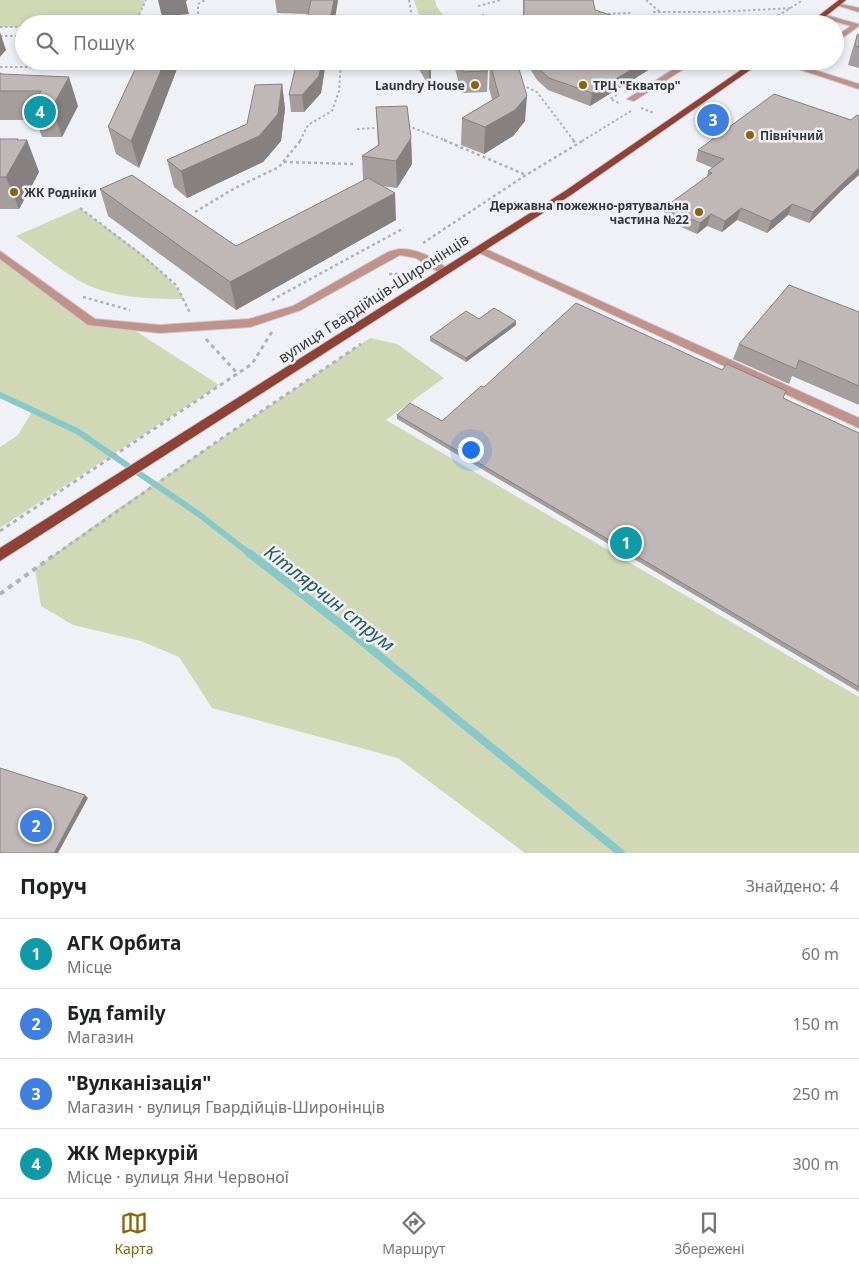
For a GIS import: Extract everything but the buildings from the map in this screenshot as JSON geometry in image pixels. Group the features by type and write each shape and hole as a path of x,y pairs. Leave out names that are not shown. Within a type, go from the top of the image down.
{"main road":[{"path":"823,15 842,1"},
{"name":"вулиця Гвардійців-Широнінців","path":"0,555 568,193 747,70"}],"street":[{"path":"842,1 859,10"},
{"path":"844,22 857,25"},
{"path":"844,34 857,25"},
{"path":"631,99 678,70"},
{"path":"807,70 859,86"},
{"path":"479,249 859,423"},
{"path":"0,254 92,322 160,329 250,323 297,308 401,250 411,251 445,272"}],"path":[{"path":"198,15 198,4 206,0"},
{"path":"409,0 412,15"},
{"path":"478,6 501,0"},
{"path":"646,0 660,12"},
{"path":"779,15 803,0"},
{"path":"140,15 145,1"},
{"path":"0,27 15,27"},
{"path":"0,36 15,36"},
{"path":"0,67 15,67"},
{"path":"195,212 235,188 279,167 299,144 308,125 332,111 339,91 340,70"},
{"path":"518,83 536,92 576,144"},
{"path":"640,105 638,106 654,112"},
{"path":"411,251 526,175 634,109"},
{"path":"400,127 409,126 526,175"},
{"path":"357,130 383,128"},
{"path":"283,162 354,164"},
{"path":"80,208 143,256 176,285 191,315 182,315"},
{"path":"270,301 404,228"},
{"path":"76,292 84,297 136,312"},
{"path":"0,531 252,364 271,331 280,326"},
{"path":"194,327 237,373"},
{"path":"0,594 278,399"}],"green space":[{"path":"0,0 143,0 145,2 139,15 15,15 15,27 0,27"},
{"path":"414,0 435,0 440,11 445,15 419,15"},
{"path":"80,208 150,261 175,286 184,299 128,296 101,290 68,274 16,236"},
{"path":"0,254 92,322 128,326 219,385 0,528 0,447 18,435 33,410 0,394"},
{"path":"370,338 397,344 444,378 386,420 859,697 859,853 525,853 398,758 212,708 179,657 141,641 73,625 41,606 35,569 0,594 110,514"}],"waterway":[{"name":"Кітлярчин струм","path":"0,395 77,431 200,515 250,554"},
{"name":"Кітлярчин струм","path":"249,553 338,622 621,853"}],"place":[{"name":"Laundry House","path":"475,85"},
{"name":"ТРЦ \"Екватор\"","path":"583,85"},
{"name":"ЖК Меркурій","path":"40,112"},
{"name":"\"Вулканізація\"","path":"713,120"},
{"name":"Північний","path":"750,135"},
{"name":"ЖК Родніки","path":"14,192"},
{"name":"Державна пожежно-рятувальна частина №22","path":"699,212"},
{"name":"АГК Орбита","path":"626,543"},
{"name":"Буд family","path":"36,826"}]}
